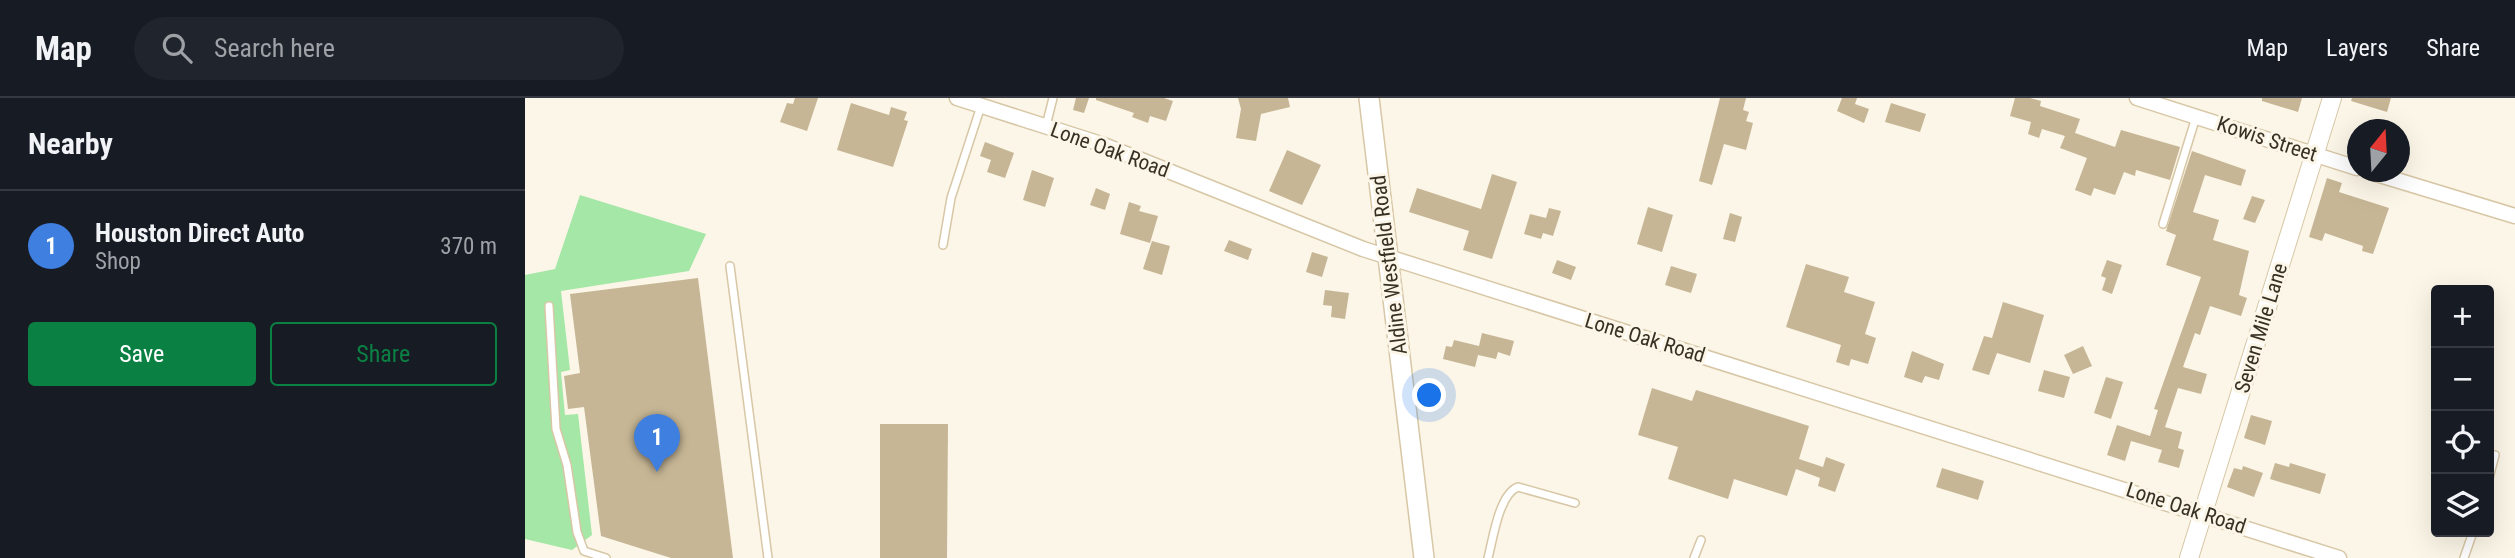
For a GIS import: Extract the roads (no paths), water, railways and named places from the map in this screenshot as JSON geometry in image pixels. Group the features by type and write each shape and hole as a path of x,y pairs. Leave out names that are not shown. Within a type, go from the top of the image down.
{"main road":[{"name":"Aldine Westfield Road","path":"1369,98 1424,558"}],"street":[{"name":"Lone Oak Road","path":"957,98 1101,144 1363,249 2339,558"},
{"name":"Kowis Street","path":"2137,98 2347,165"},
{"name":"Seven Mile Lane","path":"2189,558 2332,98"},
{"path":"2403,182 2515,216"}],"lane":[{"path":"1046,126 1053,98"},
{"path":"943,245 951,198 981,106"},
{"path":"2163,224 2196,117"},
{"path":"730,266 768,558"},
{"path":"549,306 556,429 567,465 577,532 584,551 607,558"},
{"path":"2490,474 2495,455"},
{"path":"1488,558 1504,499 1511,490 1518,487 1575,503"},
{"path":"2464,558 2471,537"},
{"path":"1694,558 1702,540"}],"place":[{"name":"Houston Direct Auto","path":"657,472"}]}
